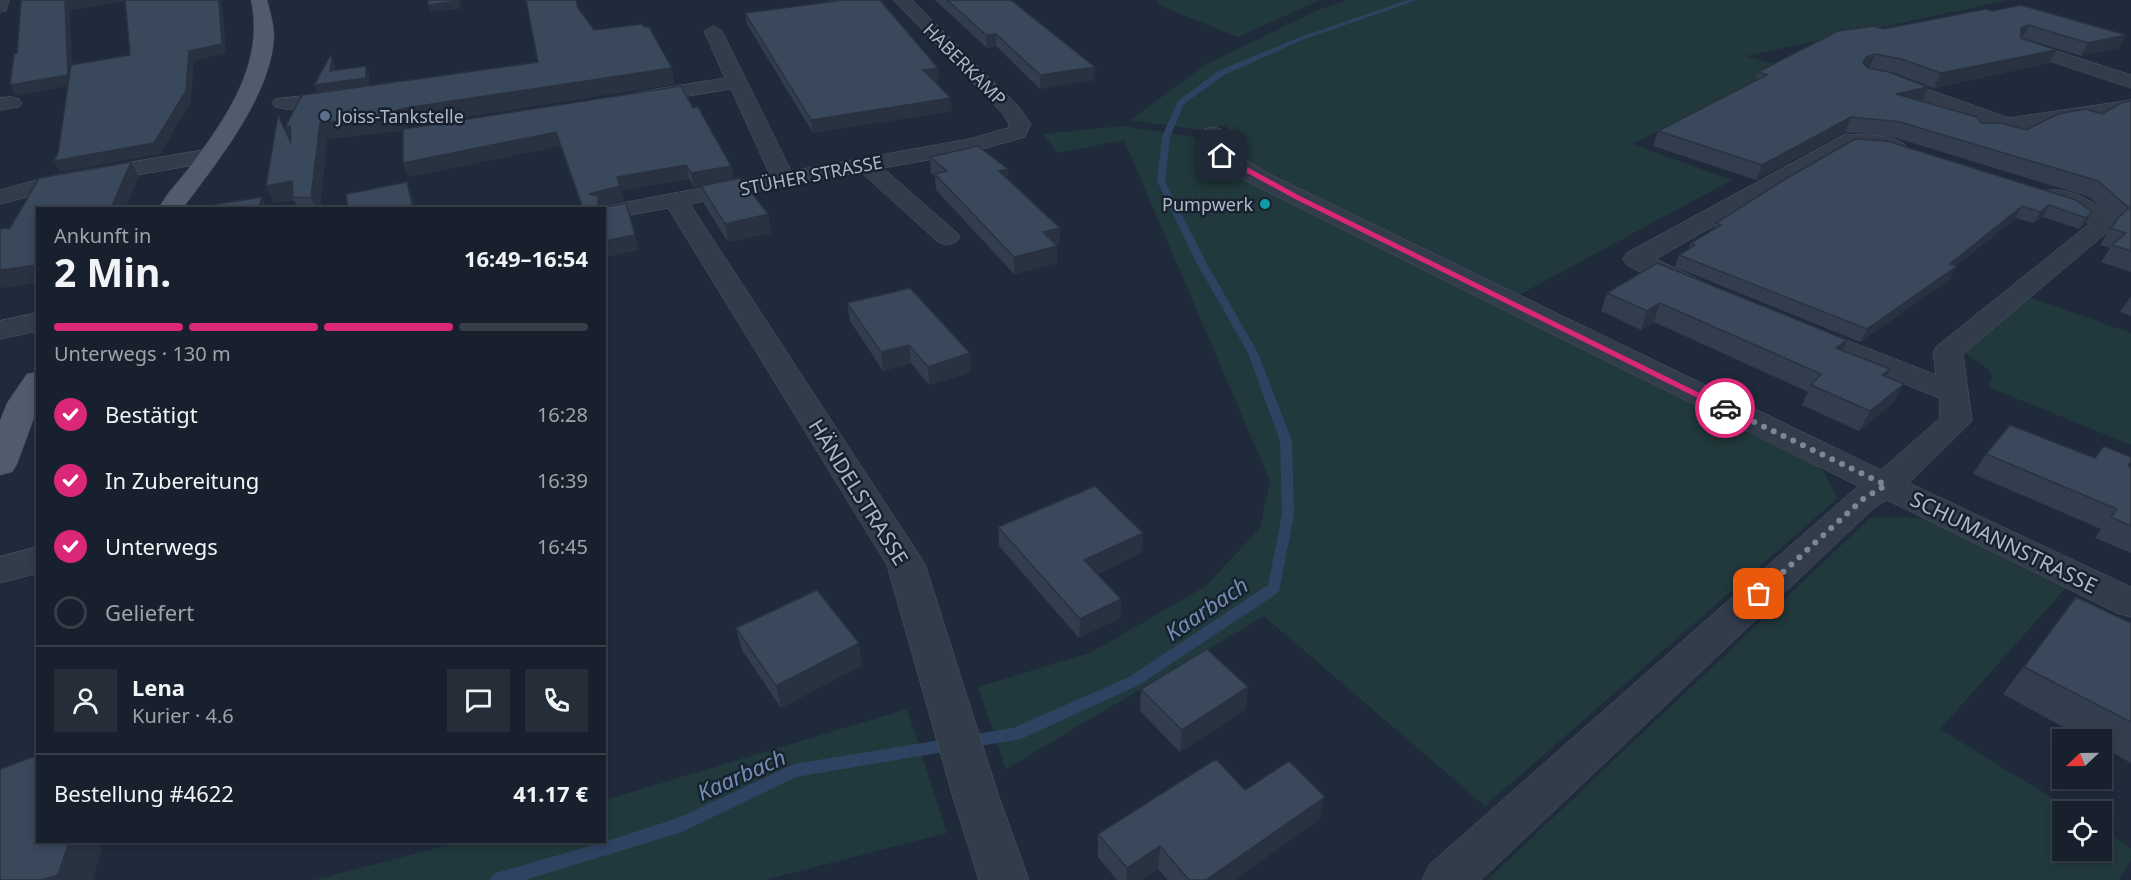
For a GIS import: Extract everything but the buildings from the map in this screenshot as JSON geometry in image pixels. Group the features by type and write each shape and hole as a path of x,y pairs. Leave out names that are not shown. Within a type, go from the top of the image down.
{"main road":[{"path":"172,207 209,156 257,74 265,40 259,0"},
{"path":"0,464 23,403 36,384"}],"street":[{"path":"0,7 1,0"},
{"name":"HABERKAMP","path":"902,0 1011,110 1020,124 1017,132"},
{"path":"713,31 784,180"},
{"path":"2023,46 2131,82"},
{"path":"1869,76 1887,79 2007,125"},
{"path":"621,100 737,82"},
{"path":"282,103 310,103 365,94"},
{"path":"1982,131 2131,106"},
{"name":"STÜHER STRASSE","path":"606,213 972,145 1017,132"},
{"name":"SCHUMANNSTRASSE","path":"1213,134 1213,142 1222,156 1298,197 2131,603"},
{"path":"1722,300 1668,278 1636,259 1846,141 1884,144 1926,157"},
{"path":"0,197 66,180 209,156"},
{"path":"866,165 947,237"},
{"path":"1447,880 1863,499 1886,485 1956,421 1948,352 2104,224 2079,204 2025,187"},
{"name":"HÄNDELSTRASSE","path":"676,201 906,564 975,794 1004,880"},
{"path":"0,330 36,322"},
{"path":"1776,322 1954,393"},
{"path":"0,570 36,561"}],"green space":[{"path":"1157,0 1320,0 1238,37 1159,5"},
{"path":"1348,0 2009,0 1746,56 1787,68 1632,144 1732,180 1517,296 1241,161 1226,143 1227,125 1200,130 1130,120 1207,64 1318,10"},
{"path":"1122,126 1194,137 1221,165 1245,179 1821,467 1838,498 1485,806 1264,616 1006,769 978,687 1092,652 1206,586 1260,528 1270,481 1124,140 1058,153 1043,134"},
{"path":"2014,292 2131,333 2131,445 1988,387 1992,377 1988,369 1957,347"},
{"path":"1871,517 1923,518 2065,589 1940,729 2057,801 2052,801 2052,861 2112,861 2112,836 2131,848 2131,860 2119,880 1487,880"},
{"path":"907,709 947,833 764,880 314,880 456,843 606,843 606,800"}],"waterway":[{"name":"Kaarbach","path":"499,880 682,824 794,771 1015,734 1134,681 1274,588 1288,514 1286,441 1253,353 1201,262 1161,181 1166,137 1181,103 1221,73 1300,39 1414,0"}],"way so far":[{"path":"1725,408 1886,485 1863,499 1759,594"}],"place":[{"name":"Joiss-Tankstelle","path":"325,116"},
{"name":"Pumpwerk","path":"1265,204"}],"route":[{"path":"1222,156 1298,197 1533,315 1725,408"}]}
